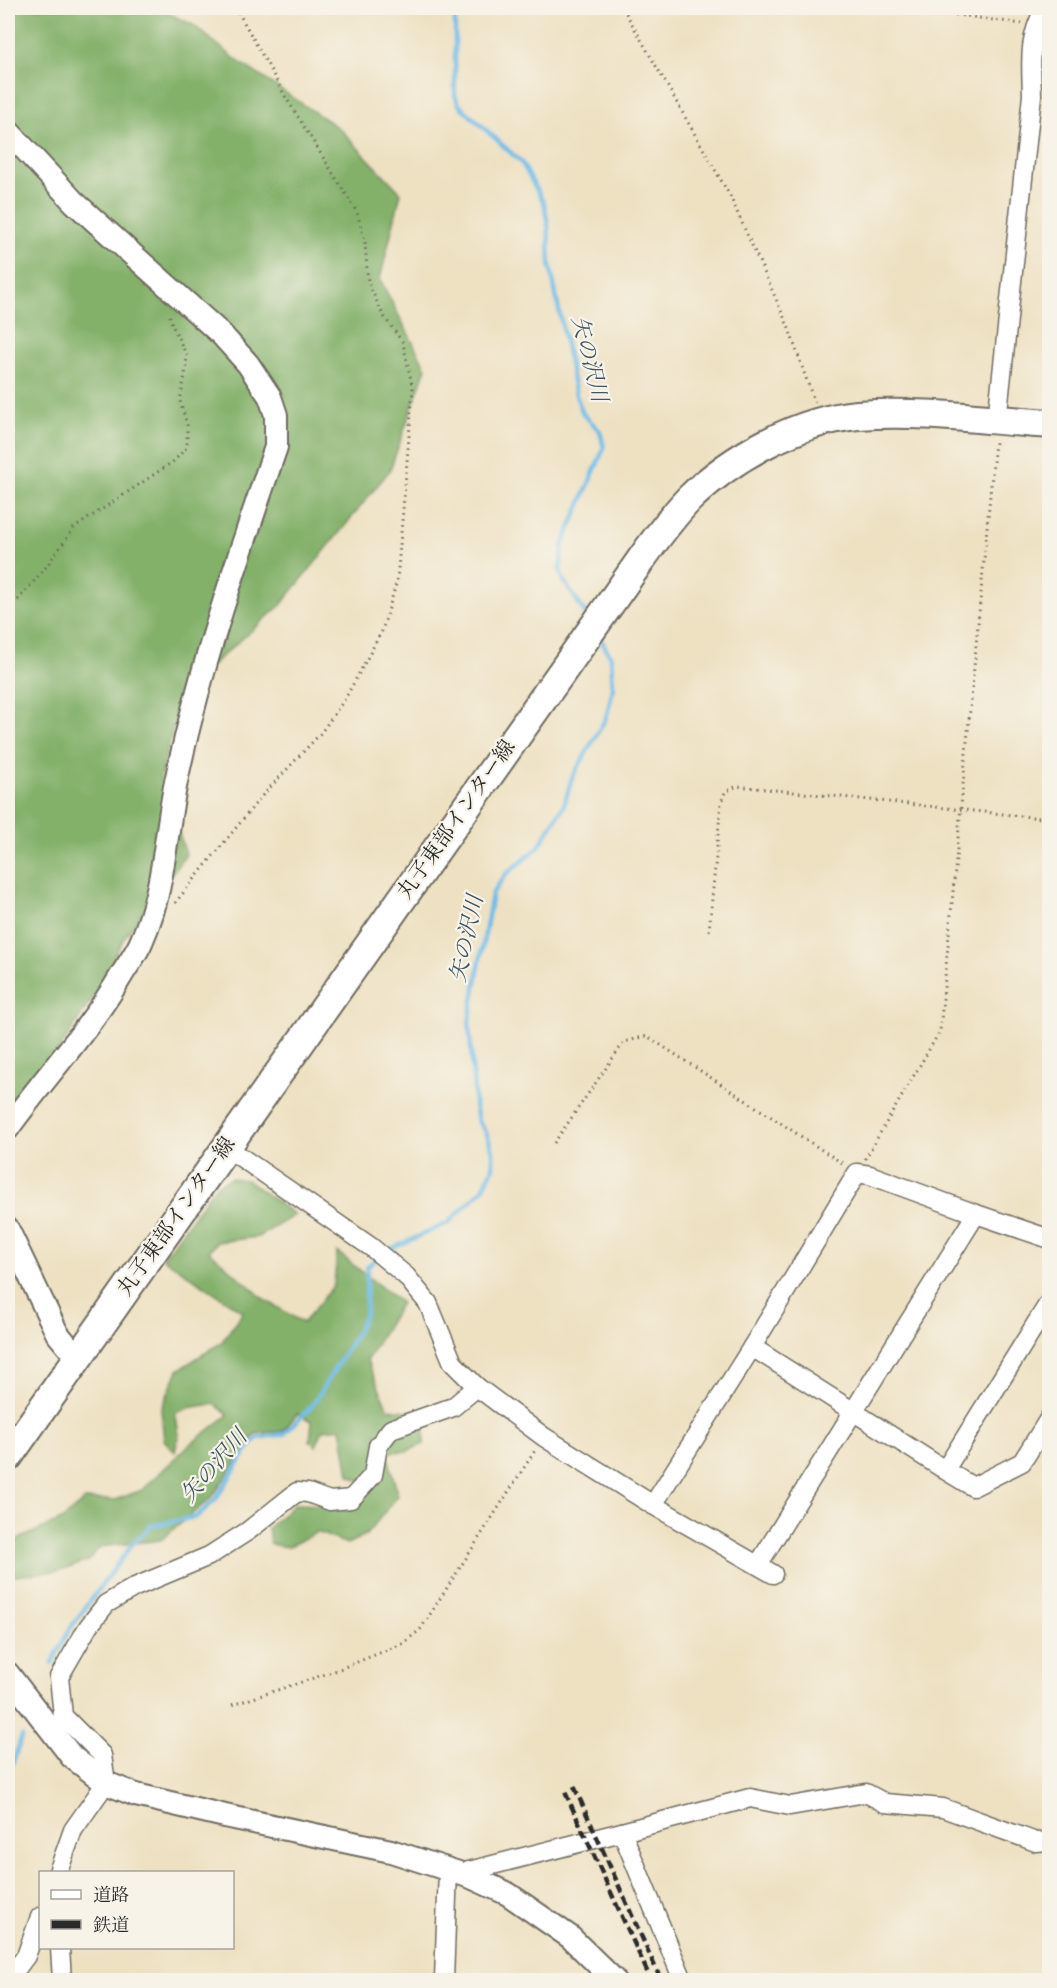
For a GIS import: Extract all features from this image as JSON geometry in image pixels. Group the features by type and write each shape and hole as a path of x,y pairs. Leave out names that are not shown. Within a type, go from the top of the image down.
{"main road":[{"name":"丸子東部インター線","path":"8,1457 624,583 672,519 706,484 734,464 796,430 858,415 895,414 1050,424"}],"street":[{"path":"997,420 1041,97 1031,50 1035,26 1045,8"},
{"path":"8,131 74,202 221,334 248,364 270,397 276,415 276,447 201,679 177,778 164,864 151,920 141,943 111,992 65,1056 8,1128"},
{"path":"226,1147 370,1246 406,1276 428,1303 453,1363 477,1387 544,1437 653,1505 766,1570 854,1412 976,1214"},
{"path":"653,1505 857,1173 870,1175 1050,1239"},
{"path":"8,1230 52,1324 77,1357"},
{"path":"945,1470 1050,1300"},
{"path":"752,1347 973,1487 1022,1462 1050,1417"},
{"path":"58,1871 73,1830 106,1783 102,1755 63,1716 59,1677 88,1627 105,1604 135,1587 209,1556 248,1531 297,1492 308,1493 330,1501 351,1499 373,1475 378,1446 391,1429 453,1407 477,1387"},
{"path":"8,1674 72,1757 106,1783 136,1795 390,1851 454,1871 508,1894 570,1937 614,1980"},
{"path":"454,1871 622,1832 750,1798 790,1806 866,1793 885,1803 943,1808 1036,1842 1050,1841"},
{"path":"622,1832 683,1980"},
{"path":"444,1980 454,1871"},
{"path":"8,1980 26,1956 39,1920"},
{"path":"60,1949 62,1980"}],"path":[{"path":"170,908 261,796 320,734 345,699 382,632 397,581 406,493 413,389 403,343 383,315 368,282 365,243 357,212 285,96 236,8"},
{"path":"623,8 730,196 788,326 821,423"},
{"path":"908,8 1035,26"},
{"path":"8,607 19,599 46,567 74,528 165,467 187,447 186,425 180,401 187,356 172,325 168,307 168,300 174,291"},
{"path":"554,1143 624,1042 647,1036 857,1173 940,1031 997,420"},
{"path":"709,931 721,803 725,792 737,786 1050,819"},
{"path":"232,1705 332,1672 402,1644 420,1630 544,1437"}],"green space":[{"path":"8,8 158,8 193,25 238,61 340,129 401,193 380,279 426,368 390,470 281,605 183,690 160,778 186,854 124,938 94,996 15,1117 8,1114"},
{"path":"231,1178 247,1180 295,1215 258,1237 217,1242 209,1251 264,1299 303,1323 334,1285 337,1252 401,1303 367,1360 388,1409 426,1413 424,1444 407,1451 387,1452 398,1496 366,1535 347,1544 317,1532 288,1547 270,1544 268,1528 294,1504 360,1506 364,1483 349,1475 341,1428 323,1430 316,1446 310,1441 312,1421 297,1414 283,1431 255,1434 212,1497 161,1540 100,1547 88,1561 63,1570 8,1577 8,1544 63,1519 85,1500 115,1500 142,1490 188,1446 228,1415 215,1404 192,1407 175,1413 179,1434 175,1452 164,1440 161,1410 178,1370 221,1343 243,1312 163,1258 216,1185"}],"waterway":[{"name":"矢の沢川","path":"452,8 455,16 455,95 459,105 522,163 544,203 548,224 550,265 576,395 583,414 600,431 604,448 563,545 560,571 565,583 588,617"},
{"name":"矢の沢川","path":"384,1252 448,1223 483,1189 493,1168 493,1151 486,1132 478,1121 475,1105 469,1022 492,894 506,874 538,848 564,805 572,778 606,718 613,689 611,657 600,638"},
{"name":"矢の沢川","path":"52,1663 69,1630 130,1547 151,1526 196,1517 215,1500 257,1438 284,1434 312,1406 358,1331 366,1311 367,1267 378,1257"},
{"name":"矢の沢川","path":"8,1776 22,1736"}],"railway":[{"path":"574,1786 661,1980"},
{"path":"565,1792 651,1980"}]}
